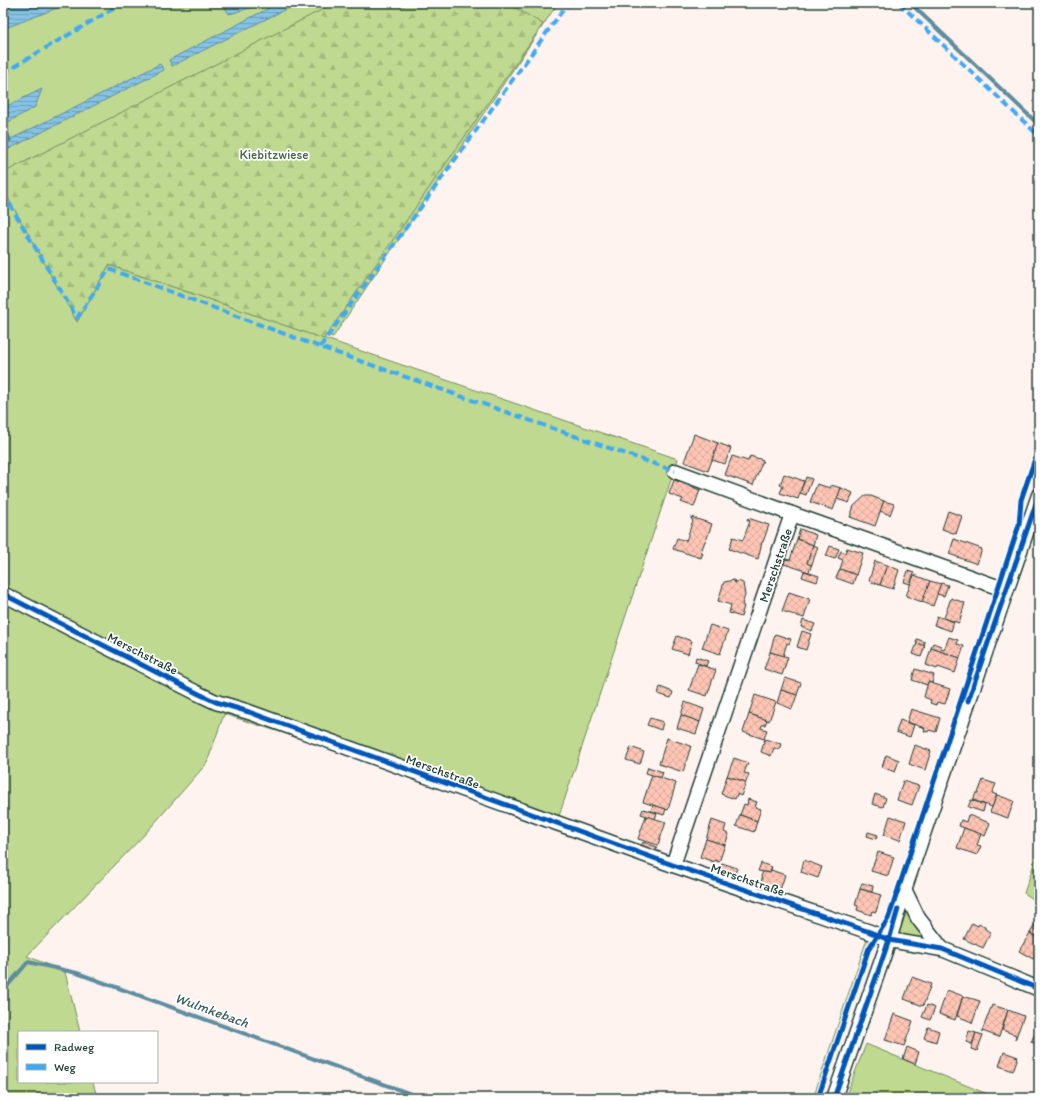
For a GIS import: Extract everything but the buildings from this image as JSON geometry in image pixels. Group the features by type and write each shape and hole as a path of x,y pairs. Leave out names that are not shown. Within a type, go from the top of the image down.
{"street":[{"name":"Merschstraße","path":"675,471 1006,590"},
{"path":"834,1098 889,940 904,889 1039,494"},
{"name":"Merschstraße","path":"673,865 792,514"},
{"name":"Merschstraße","path":"3,594 216,702 249,712 673,865 870,932 889,940 942,949 1039,989"},
{"path":"904,889 918,918 942,949"}],"green space":[{"path":"3,3 558,3 333,337 108,254 80,317 109,265 678,459 558,819 879,930 818,1098 813,1098 867,939 354,756 224,714 207,763 145,834 27,956 65,972 80,1031 18,1031 18,1083 93,1083 97,1098 3,1098"},
{"name":"Kiebitzwiese","path":"335,3 507,3 543,24 324,339 109,265 77,322 3,189 3,173"},
{"path":"1039,849 1039,903 1024,893"},
{"path":"906,904 927,941 900,935 898,930"},
{"path":"866,1044 997,1098 845,1098"}],"water":[{"path":"3,3 70,3 3,29"},
{"path":"225,3 298,3 172,66 169,60 269,8 264,4 229,14 224,6"},
{"path":"160,64 164,70 3,152 3,143"},
{"path":"42,89 35,107 3,125 3,114 7,106"}],"waterway":[{"path":"910,3 1039,125"},
{"path":"3,125 10,140"},
{"name":"Wulmkebach","path":"3,991 28,962 77,973 422,1098"}],"marked path":[{"path":"3,73 123,3"},
{"path":"320,347 568,3"},
{"path":"899,3 1039,136"},
{"path":"3,193 77,318 109,269 320,347 675,471"}],"cycle path":[{"path":"818,1098 869,948 888,919 893,905 1019,525 1021,500 1039,447"},
{"path":"968,701 1039,495"},
{"path":"3,594 216,702 249,712 673,865 870,932 889,940 942,949 1039,989"},
{"path":"834,1098 889,940 898,909"}]}
